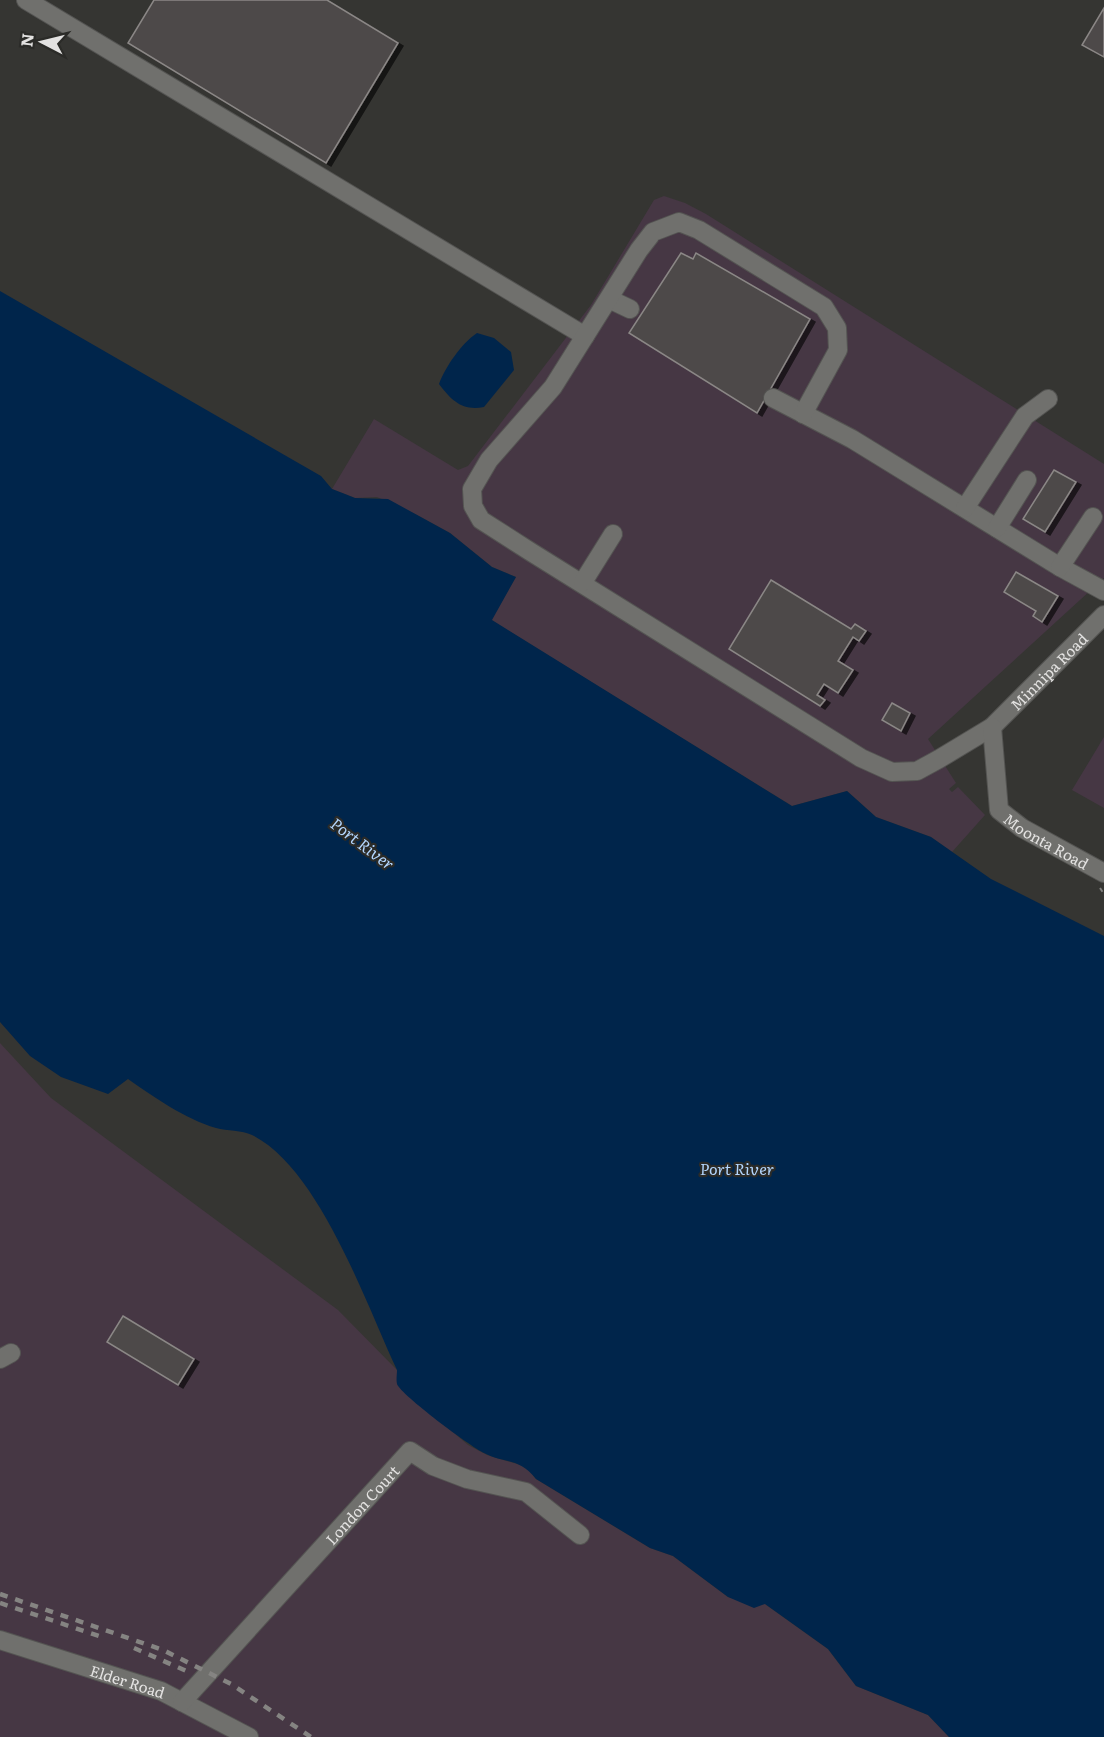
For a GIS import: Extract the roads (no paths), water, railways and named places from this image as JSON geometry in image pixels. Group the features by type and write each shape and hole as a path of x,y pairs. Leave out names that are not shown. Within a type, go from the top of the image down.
{"street":[{"path":"26,0 585,336"},
{"name":"Minnipa Road","path":"803,414 838,350 837,328 824,307 699,230 679,222 652,232 554,387 489,460 472,489 473,506 481,520 861,758 892,772 917,771 992,727 1104,615"},
{"path":"609,299 630,309"},
{"path":"773,398 852,439 1060,567 1104,591"},
{"path":"965,508 1025,416 1048,399"},
{"path":"997,528 1027,480"},
{"path":"1060,567 1093,517"},
{"path":"583,582 613,534"},
{"name":"Moonta Road","path":"992,727 999,810 1022,828 1104,873"},
{"name":"London Court","path":"182,1702 410,1451 433,1466 467,1479 526,1492 580,1535"},
{"name":"Elder Road","path":"0,1640 161,1691 249,1737"}],"water":[{"name":"Port River","path":"0,291 321,476 332,489 355,498 388,499 450,533 492,567 516,577 492,620 792,806 847,791 876,817 931,837 991,879 1104,936 1104,1737 949,1737 928,1715 856,1686 828,1649 765,1604 754,1608 728,1597 673,1556 650,1548 536,1479 524,1467 477,1449 401,1390 397,1384 397,1370 338,1240 299,1176 276,1152 248,1133 216,1128 193,1119 170,1107 128,1079 108,1094 61,1077 30,1056 0,1022"},
{"path":"477,333 494,338 511,352 514,370 484,407 476,408 458,403 439,384 455,356"}],"railway":[{"path":"0,1594 163,1650 231,1684 311,1737"},
{"path":"0,1603 102,1637"},
{"path":"134,1648 191,1673"}]}
